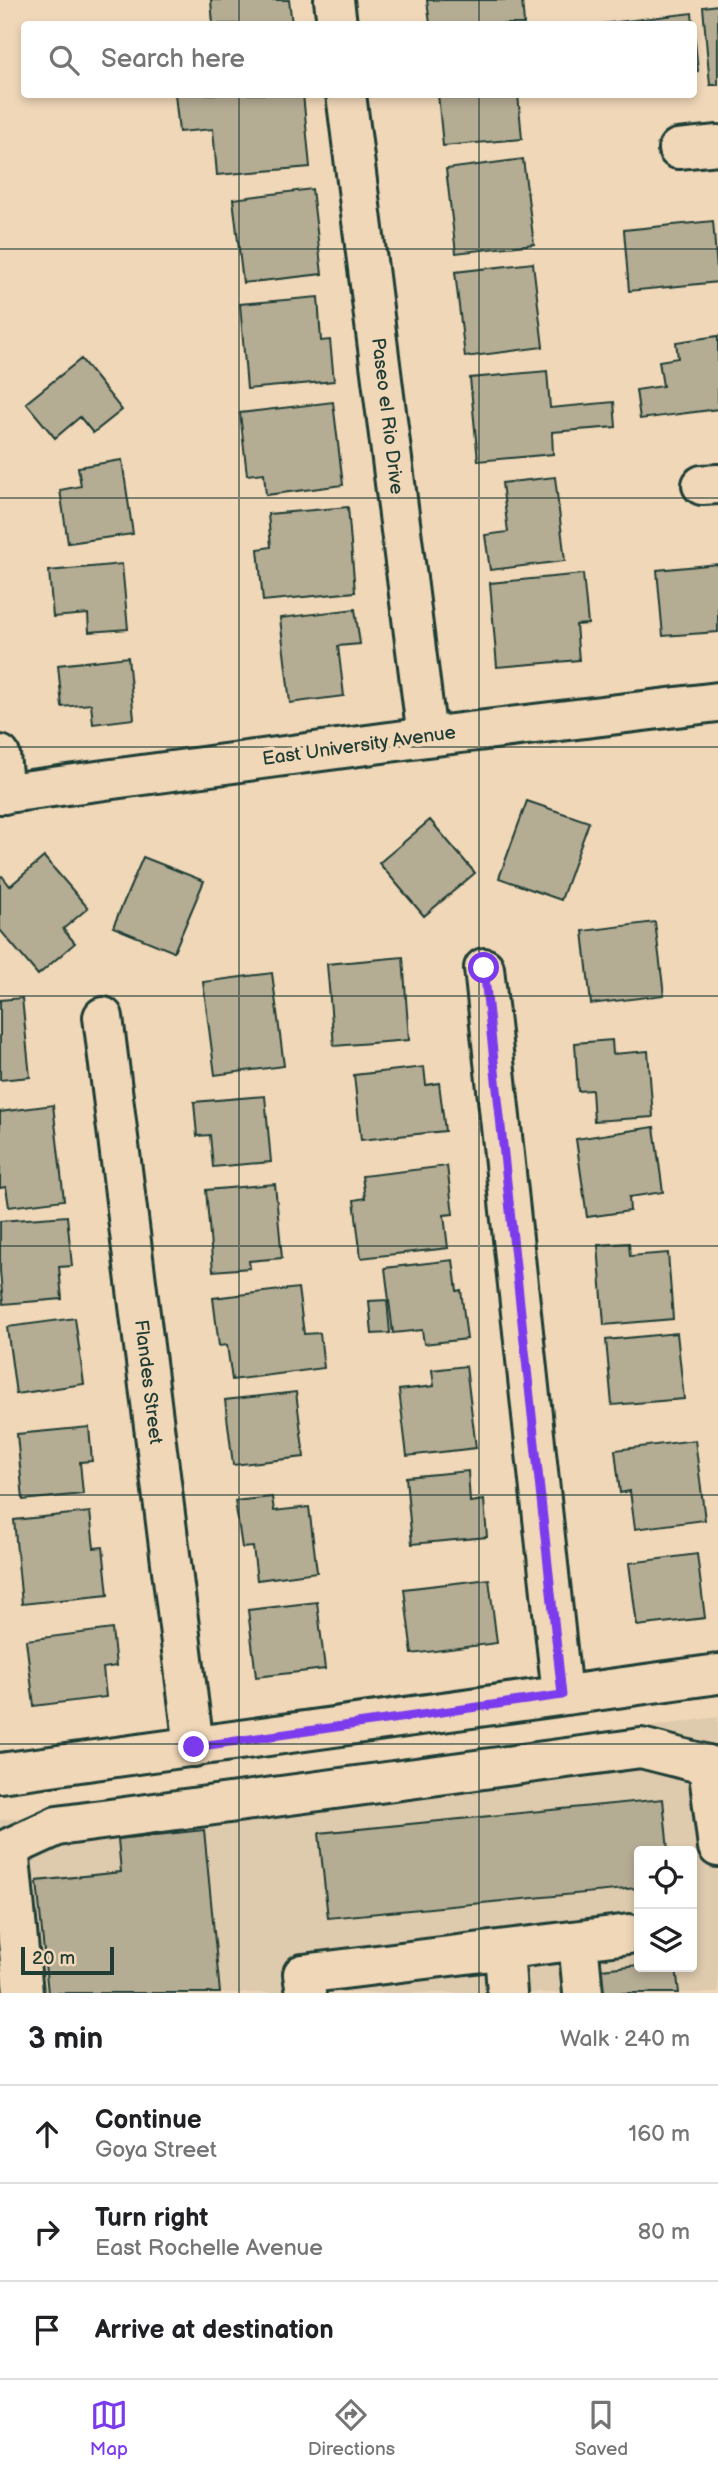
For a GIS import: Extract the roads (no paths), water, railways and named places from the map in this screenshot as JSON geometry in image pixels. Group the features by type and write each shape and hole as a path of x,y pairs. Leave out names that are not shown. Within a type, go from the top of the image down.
{"street":[{"path":"334,0 337,21"},
{"name":"Paseo el Rio Drive","path":"347,98 427,737"},
{"path":"678,149 718,145"},
{"name":"East University Avenue","path":"2,794 427,737 718,702"},
{"path":"0,755 2,794"},
{"path":"484,968 562,1695"},
{"name":"Flandes Street","path":"103,1017 194,1747"},
{"path":"0,1773 718,1674"},
{"path":"23,1993 9,1950 9,1848 57,1826 641,1748 709,1766 718,1847"},
{"path":"306,1993 303,1974 422,1976 504,1950 629,1934"},
{"path":"578,1941 583,1993"},
{"path":"504,1950 507,1993"}]}
